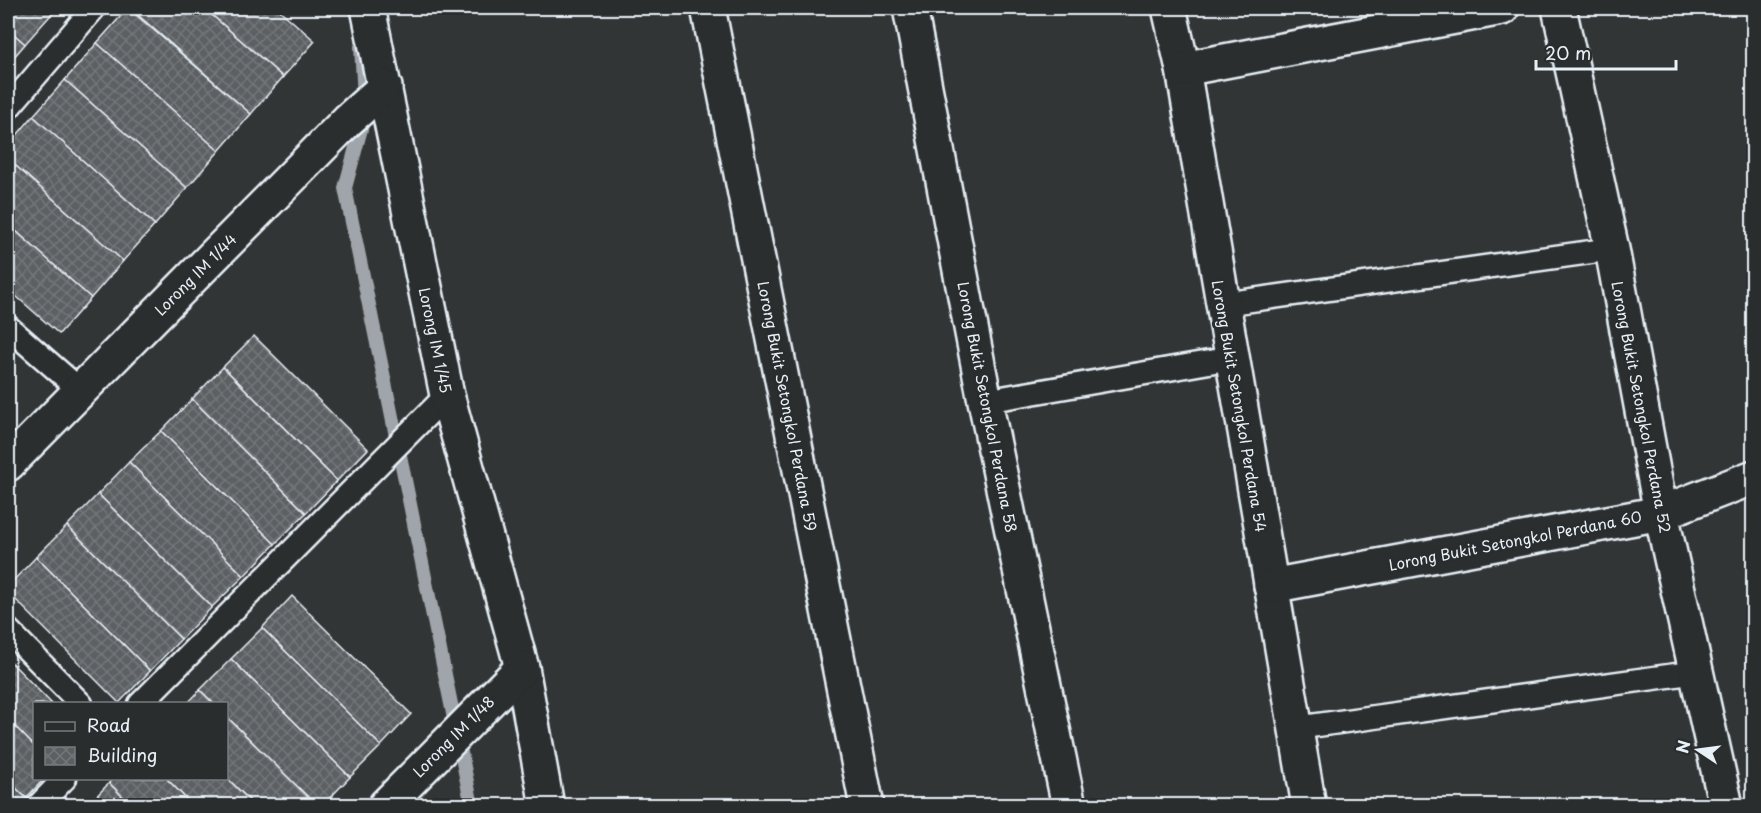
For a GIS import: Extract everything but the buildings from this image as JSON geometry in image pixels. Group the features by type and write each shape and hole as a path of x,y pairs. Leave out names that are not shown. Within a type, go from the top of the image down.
{"street":[{"name":"Lorong IM 1/45","path":"368,8 385,87 443,400 516,673 548,806"},
{"name":"Lorong Bukit Setongkol Perdana 59","path":"708,8 867,806"},
{"name":"Lorong Bukit Setongkol Perdana 58","path":"910,8 985,401 1069,806"},
{"name":"Lorong Bukit Setongkol Perdana 54","path":"1169,8 1183,69 1309,806"},
{"path":"1183,69 1502,8"},
{"name":"Lorong Bukit Setongkol Perdana 52","path":"1558,8 1612,249 1661,513 1726,806"},
{"name":"Lorong IM 1/44","path":"8,464 348,120 385,87"},
{"name":"Lorong Bukit Setongkol Perdana 60","path":"1271,585 1661,513 1754,477"},
{"name":"Lorong IM 1/48","path":"385,806 516,673"}],"lane":[{"path":"8,108 94,8"},
{"path":"1223,304 1612,249"},
{"path":"8,327 81,390"},
{"path":"985,401 1232,358"},
{"path":"142,702 443,400"},
{"path":"8,630 79,702"},
{"path":"1296,728 1697,672"},
{"path":"38,806 63,780"}],"waterway":[{"path":"361,46 365,114 345,188 472,806"}]}
